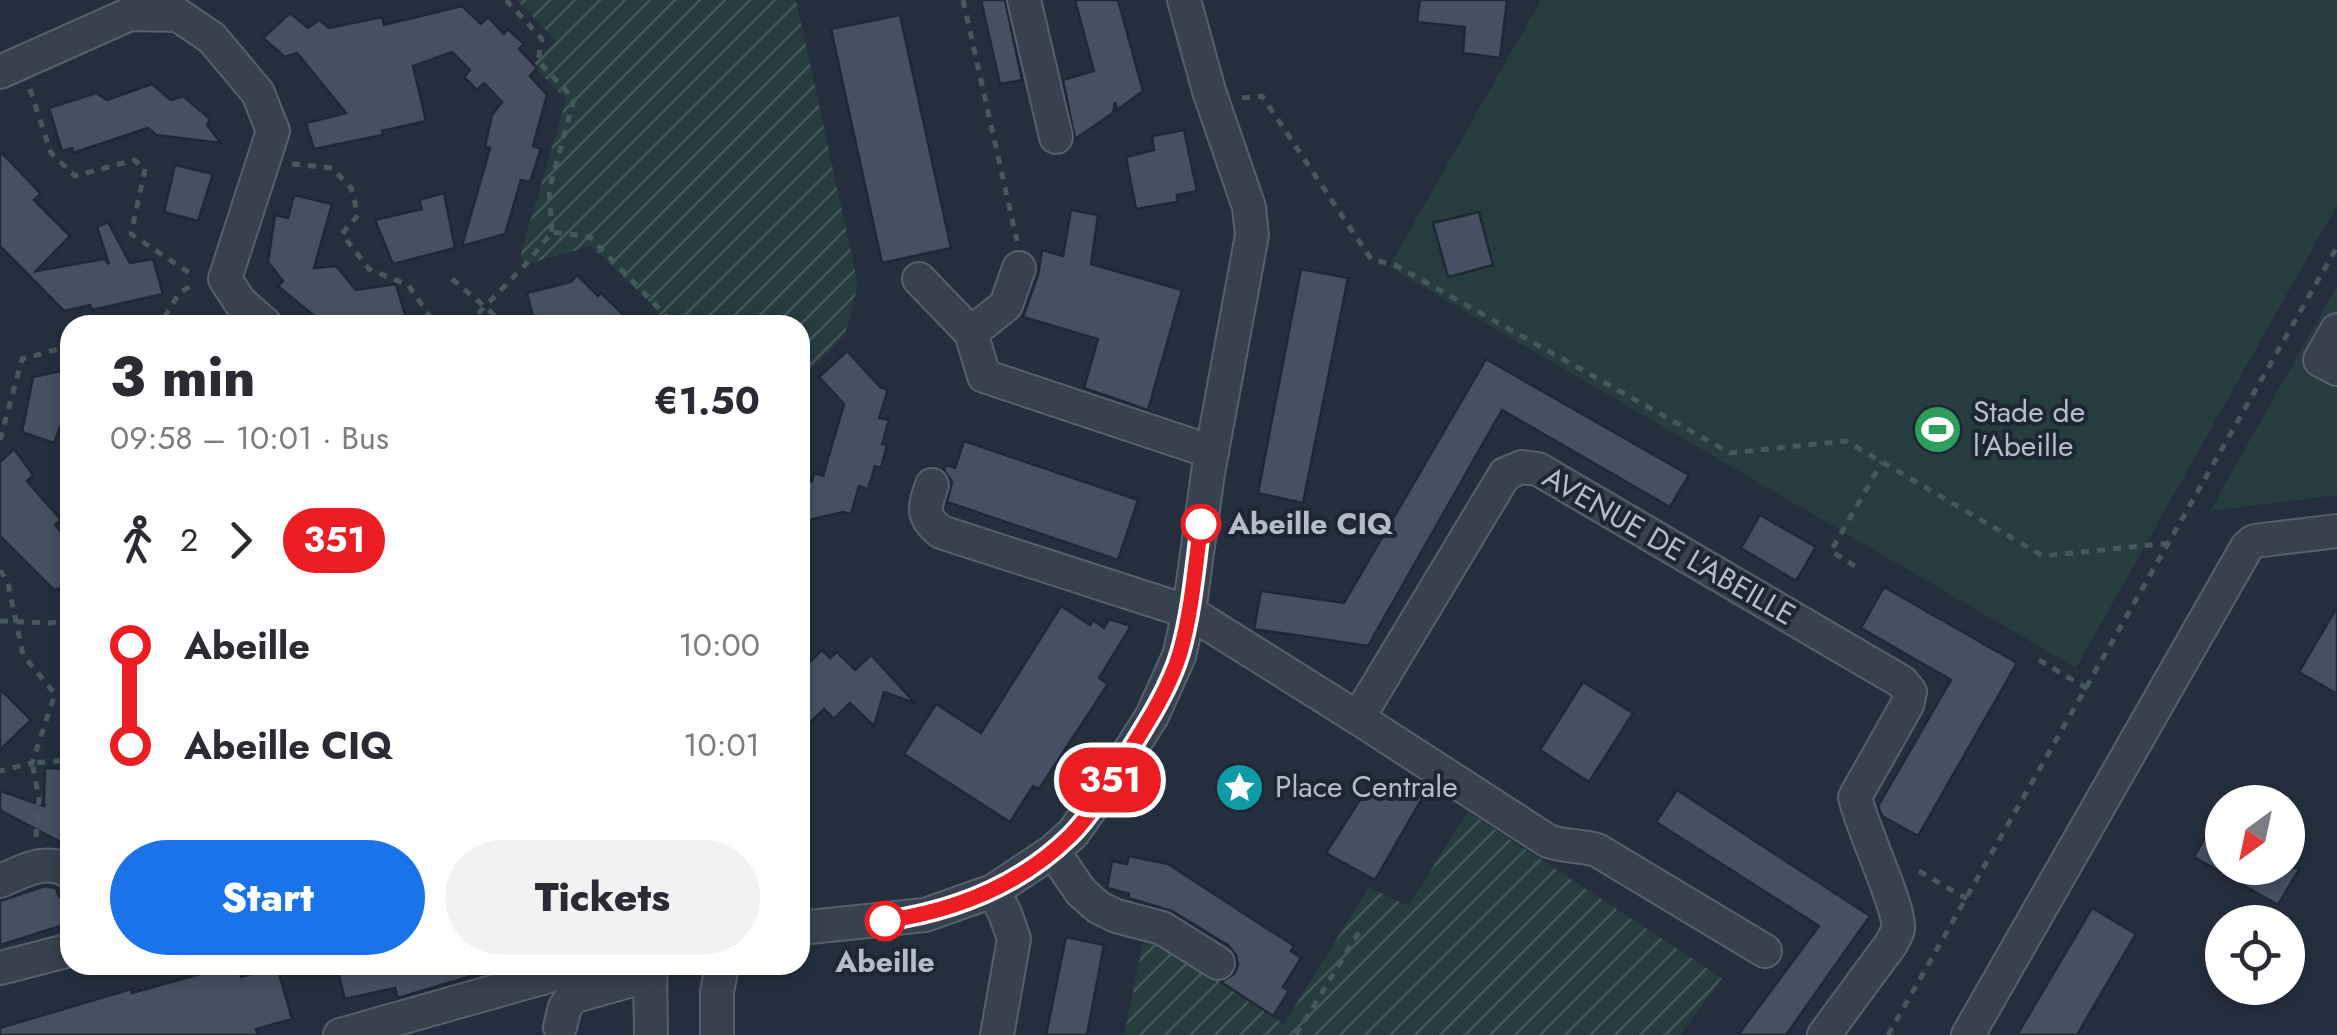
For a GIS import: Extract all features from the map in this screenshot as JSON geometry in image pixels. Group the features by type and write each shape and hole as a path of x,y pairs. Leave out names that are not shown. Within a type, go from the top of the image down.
{"street":[{"path":"1024,0 1056,137"},
{"path":"810,927 925,915 992,891 1052,851 1073,834 1152,716 1179,656 1190,612 1212,452 1252,235 1248,207 1209,92 1184,0"},
{"path":"10,68 127,7 178,15 212,38 258,93 273,131 225,280 255,315"},
{"path":"972,333 1006,305 1019,268"},
{"path":"919,279 972,333 984,376 1212,452"},
{"path":"2337,330 2320,360 2337,370"},
{"name":"AVENUE DE L'ABEILLE","path":"1358,718 1505,474 1522,467 1538,469 1902,682 1910,692 1908,705 1855,797 1898,928 1891,944 1824,1035"},
{"path":"932,485 923,510 926,520 941,532 1190,612 1548,841 1597,850 1765,952"},
{"path":"1968,1035 2247,547 2254,541 2337,531"},
{"path":"1052,851 1081,892 1098,908 1162,928 1218,963"},
{"path":"0,881 34,867 60,866"},
{"path":"992,891 1014,938 997,1035"},
{"path":"0,968 60,953"},
{"path":"340,1035 553,975"},
{"path":"560,1027 572,997 636,975"},
{"path":"650,975 651,1035"},
{"path":"717,1035 720,975"}],"path":[{"path":"477,315 552,232 550,191 574,99 538,61 542,38 506,0"},
{"path":"964,0 1019,251 1019,268"},
{"path":"10,68 51,154 74,176 134,160 145,169 131,234 200,281 179,293 166,315"},
{"path":"1233,100 1262,96 1370,258 1397,266 1730,453 1846,441 2043,556 2170,543"},
{"path":"264,160 332,168 351,188 358,215 342,234 369,269 408,285 429,315"},
{"path":"552,232 590,238 665,315"},
{"path":"1888,1035 2337,247"},
{"path":"452,279 493,315"},
{"path":"0,440 22,359 60,349"},
{"path":"1855,566 1831,551 1882,462"},
{"path":"0,570 8,583 23,655 56,694 32,763 39,798 34,867"},
{"path":"0,621 60,622"},
{"path":"2038,660 2088,689"},
{"path":"0,771 60,761"},
{"path":"1919,871 1967,899"},
{"path":"1296,1035 1362,927"}],"green space":[{"path":"517,0 796,0 858,284 845,334 810,370 810,315 658,315 659,311 591,246 524,265 521,253 566,100 532,65 556,41"},
{"name":"Stade de l'Abeille","path":"1541,0 2337,0 2337,205 2076,668 1389,267"},
{"path":"2337,286 2337,495 2210,511"},
{"path":"1468,812 1722,978 1680,1035 1124,1035 1144,939 1162,943 1284,1024 1369,887 1408,906"}],"building":[{"path":"981,0 1005,0 1022,80 1000,84"},
{"path":"1075,0 1118,0 1143,91 1117,110 1115,102 1113,113 1075,139 1063,80 1094,71"},
{"path":"1420,0 1507,0 1500,58 1463,53 1465,27 1417,22"},
{"path":"462,6 481,24 488,17 504,34 508,29 524,44 519,49 537,68 530,76 547,95 533,146 541,149 530,182 521,180 505,234 462,246 490,148 485,147 492,115 502,102 484,83 477,90 464,77 470,70 452,52 413,66 426,121 382,131 383,135 314,149 306,123 346,113 297,53 285,57 263,38 290,13 308,28 319,20 329,28 382,17 384,25"},
{"path":"900,15 951,248 882,263 831,29"},
{"path":"152,84 171,100 183,96 210,119 207,125 221,143 156,135 148,128 73,153 72,148 62,151 49,108 96,93 107,100"},
{"path":"1184,130 1197,191 1177,195 1177,202 1136,209 1126,157 1154,150 1152,136"},
{"path":"0,151 41,194 34,200 70,236 36,271 104,259 109,264 97,227 108,222 130,263 153,259 163,294 92,310 90,305 64,311 0,246"},
{"path":"175,165 213,174 198,221 164,212"},
{"path":"444,193 455,248 393,264 375,220 422,209 419,200"},
{"path":"294,195 332,204 314,268 336,266 356,290 396,284 405,315 313,315 278,286 283,281 268,262 275,215 288,218"},
{"path":"1071,210 1098,215 1091,264 1182,290 1148,410 1084,388 1098,339 1023,317 1042,250 1063,256"},
{"path":"1479,212 1493,265 1448,277 1433,223"},
{"path":"1301,269 1348,278 1303,503 1258,493"},
{"path":"577,275 624,315 532,315 527,293 571,282"},
{"path":"847,351 880,387 888,390 879,418 889,420 881,468 875,466 868,489 859,486 851,514 843,512 810,520 810,482 814,473 823,476 844,404 819,377"},
{"path":"1486,359 1689,475 1670,507 1502,410 1368,646 1254,629 1261,591 1344,603"},
{"path":"60,371 60,428 54,443 22,432 33,377"},
{"path":"964,441 1138,500 1118,560 947,502 952,482 944,470 946,465 955,468"},
{"path":"14,449 33,475 27,481 60,519 55,525 60,531 60,588 54,590 0,536 0,462"},
{"path":"1760,515 1816,547 1796,581 1741,548"},
{"path":"1884,587 2017,663 1918,836 1882,816 1878,806 1951,680 1861,628"},
{"path":"1061,606 1090,625 1093,620 1104,628 1109,619 1131,626 1099,678 1108,684 1039,789 1033,786 1010,822 904,754 936,704 981,733"},
{"path":"2337,607 2337,694 2299,672"},
{"path":"822,650 830,658 837,652 855,670 871,655 915,703 884,692 874,726 850,703 834,719 824,709 810,722 810,661"},
{"path":"1583,682 1633,713 1589,782 1540,750"},
{"path":"0,689 31,720 0,750"},
{"path":"45,768 60,769 60,842 0,810 0,791 44,806"},
{"path":"1373,779 1393,792 1399,782 1423,797 1375,880 1326,853"},
{"path":"1677,790 1870,916 1786,1035 1738,1035 1819,926 1656,822"},
{"path":"2205,838 2205,863 2194,857"},
{"path":"1129,856 1168,864 1294,946 1291,951 1301,958 1283,987 1289,991 1273,1016 1221,982 1234,974 1238,965 1229,946 1172,911 1107,888 1112,861 1127,864"},
{"path":"2243,885 2290,885 2278,905"},
{"path":"45,886 56,888 60,897 60,926 0,945 0,901"},
{"path":"2092,908 2136,934 2077,1035 2017,1035"},
{"path":"1066,937 1104,945 1087,1035 1046,1035"},
{"path":"196,975 280,975 292,1019 256,1029 258,1035 0,1035 0,1028 131,989 132,993"},
{"path":"339,975 475,975 398,998 395,988 345,999"}],"bus line":[{"name":"351","path":"885,921 925,915 992,891 1073,834 1152,716 1179,656 1190,612 1201,524"}],"place":[{"name":"Stade de l'Abeille","path":"1938,429"},
{"name":"Abeille CIQ","path":"1201,524"},
{"name":"Place Centrale","path":"1240,787"},
{"name":"Abeille","path":"885,921"}]}
